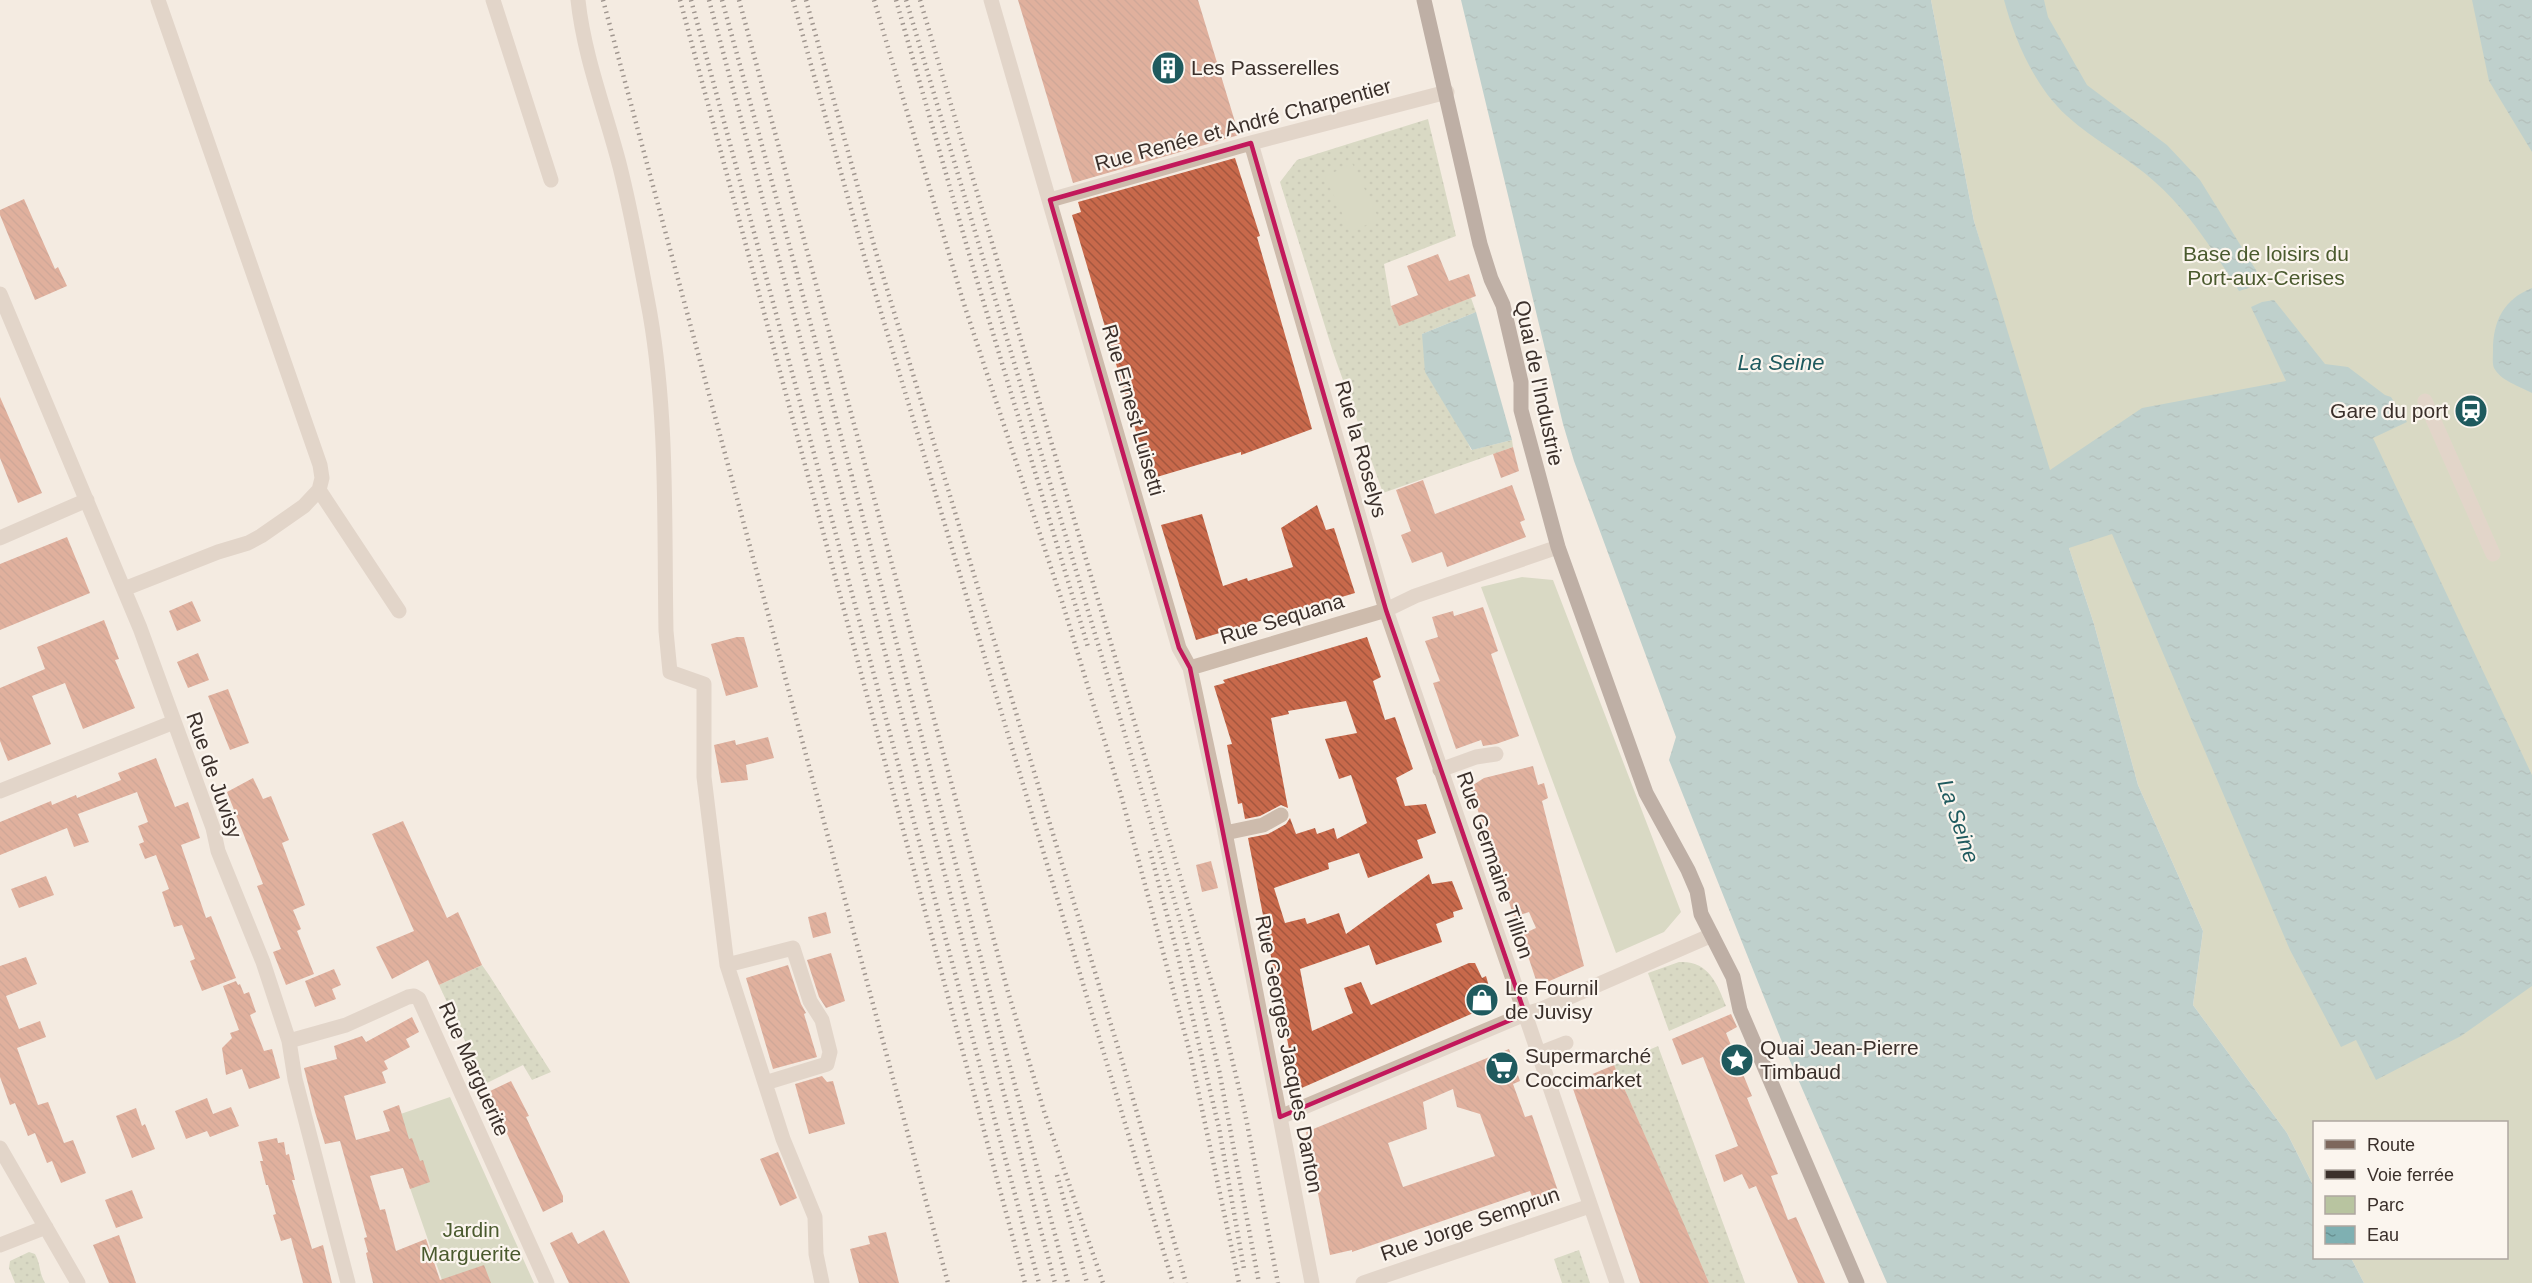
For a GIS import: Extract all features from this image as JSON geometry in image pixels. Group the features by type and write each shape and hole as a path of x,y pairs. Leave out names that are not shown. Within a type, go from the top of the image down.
{"main road":[{"name":"Quai de l'Industrie","path":"1424,0 1447,92 1480,244 1491,279 1503,305 1521,382 1521,410 1558,547 1646,793 1688,870 1697,891 1701,914 1712,935"},
{"path":"1712,935 1733,977 1740,1010 1857,1283"}],"street":[{"path":"124,589 218,552 248,543 293,514 319,490 322,478 320,465 158,0"},
{"path":"493,0 551,180"},
{"path":"578,0 579,15 594,76 621,168 650,315 660,398 666,631 670,672 704,684 704,777 727,965 783,1139 815,1217 816,1254 822,1283"},
{"name":"Rue Ernest Luisetti","path":"991,0 1179,648 1190,668 1225,833"},
{"name":"Rue Renée et André Charpentier","path":"1050,200 1251,143 1447,92"},
{"name":"Rue la Roselys","path":"1251,143 1386,610 1439,767"},
{"name":"Rue de Juvisy","path":"0,294 124,589 213,828 218,851 263,962 289,1041 295,1079 348,1283"},
{"path":"2425,400 2493,554"},
{"path":"319,490 399,611"},
{"path":"0,538 87,500"},
{"name":"Rue Sequana","path":"1190,668 1386,610 1414,596 1558,547"},
{"path":"0,791 174,722"},
{"path":"1439,767 1496,754"},
{"name":"Rue Germaine Tillion","path":"1439,767 1617,1283"},
{"path":"1225,833 1263,825 1281,814"},
{"name":"Rue Georges Jacques Danton","path":"1225,833 1312,1283"},
{"path":"1280,1117 1525,1014 1542,1009 1712,935"},
{"path":"727,965 793,948 810,1001 822,1020 830,1052 828,1064 765,1083"},
{"name":"Rue Marguerite","path":"289,1041 346,1025 408,997 414,996 419,999 547,1283"},
{"path":"1538,1054 1566,1043"},
{"path":"0,1148 78,1283"},
{"name":"Rue Jorge Semprun","path":"1363,1283 1590,1206"},
{"path":"0,1245 46,1227"}],"highlighted area":[{"path":"1251,143 1386,610 1525,1014 1280,1117 1190,668 1179,648 1050,200"}],"green space":[{"name":"Base de loisirs du Port-aux-Cerises","path":"1931,0 2532,0 2532,1283 2364,1283 2352,1259 2508,1259 2508,1121 2313,1121 2313,1185 2287,1133 2193,1005 2203,931 2138,785 2094,624 2069,548 1974,221"},
{"path":"1428,119 1456,236 1384,264 1391,306 1399,325 1471,298 1476,312 1422,334 1471,450 1512,440 1513,447 1383,493 1333,352 1280,182 1297,160"},
{"path":"1352,163 1379,219 1351,232 1325,177"},
{"path":"1522,577 1553,580 1681,912 1664,932 1616,953 1481,587"},
{"path":"1679,962 1689,962 1704,969 1715,981 1726,1006 1669,1031 1648,973"},
{"path":"482,965 551,1072 532,1080 523,1065 485,1084 439,985"},
{"path":"1658,1046 1745,1283 1709,1283 1614,1065"},
{"name":"Jardin Marguerite","path":"450,1097 534,1283 443,1283 386,1119"},
{"path":"1579,1250 1590,1283 1562,1283 1554,1259"},
{"path":"29,1252 35,1254 45,1283 15,1283 9,1268 10,1261"}],"water":[{"name":"La Seine","path":"1461,0 1931,0 1974,221 2050,470 2142,408 2286,381 2251,307 2262,302 2274,300 2325,364 2348,367 2391,397 2407,422 2373,438 2532,775 2532,986 2461,1036 2376,1080 2356,1040 2341,1047 2290,950 2112,534 2069,548 2094,624 2138,785 2203,931 2193,1005 2287,1133 2313,1185 2313,1259 2352,1259 2364,1283 1887,1283 1784,1047 1669,760 1676,737 1574,461 1563,424"},
{"path":"2004,0 2044,0 2048,17 2087,85 2167,145 2200,180 2264,283 2239,291 2201,234 2168,194 2134,165 2067,116 2036,77 2020,47"},
{"path":"2472,0 2532,0 2532,152 2489,81"},
{"path":"2532,288 2532,393 2497,373 2493,359 2495,330 2502,312 2514,298"},
{"path":"1476,312 1512,440 1472,450 1425,372 1422,334"}],"building":[{"path":"1018,0 1198,0 1239,135 1073,183"},
{"path":"1235,158 1260,236 1257,237 1312,429 1241,455 1241,452 1150,479 1072,215 1081,212 1078,202"},
{"path":"24,199 55,269 58,267 67,286 35,300 0,215 0,210"},
{"path":"1438,254 1449,281 1469,274 1476,296 1399,326 1391,306 1418,295 1407,266"},
{"path":"0,397 42,493 18,503 0,458"},
{"path":"1513,447 1519,471 1501,478 1493,454"},
{"path":"1423,480 1435,514 1512,485 1525,520 1520,522 1526,537 1447,567 1442,552 1412,563 1401,535 1411,531 1396,490"},
{"path":"1317,505 1326,530 1334,528 1355,593 1196,640 1161,525 1202,514 1223,586 1293,567 1281,528"},
{"path":"67,537 90,593 0,630 0,564"},
{"path":"192,601 201,621 177,631 169,611"},
{"path":"1483,607 1498,651 1491,654 1519,736 1483,746 1481,740 1456,749 1433,683 1440,681 1425,641 1438,637 1432,617 1453,611 1454,616"},
{"path":"104,620 119,659 115,660 135,708 83,729 65,683 32,696 51,744 8,761 0,741 0,688 45,669 37,647"},
{"path":"744,637 758,687 726,696 711,644"},
{"path":"1367,637 1381,677 1373,681 1385,720 1395,717 1413,769 1396,778 1405,806 1426,804 1436,833 1417,840 1423,858 1368,878 1359,853 1328,863 1329,869 1274,888 1285,923 1305,918 1307,924 1339,913 1346,934 1429,874 1432,884 1452,881 1463,909 1453,912 1454,917 1436,924 1442,942 1376,965 1369,945 1300,969 1312,1031 1353,1013 1344,988 1361,982 1371,1005 1469,963 1475,963 1482,978 1486,976 1494,1004 1297,1090 1248,838 1268,834 1286,824 1290,818 1296,834 1315,828 1317,834 1334,828 1337,839 1367,823 1351,775 1339,779 1325,739 1357,733 1346,701 1288,711 1289,714 1271,718 1288,808 1281,805 1260,816 1245,819 1242,803 1238,804 1227,745 1232,744 1214,686 1225,683 1223,680"},
{"path":"198,653 209,680 188,688 177,662"},
{"path":"228,689 249,743 230,750 208,696"},
{"path":"768,737 774,758 746,765 748,780 721,783 714,745 735,740 736,745"},
{"path":"156,758 175,807 188,802 200,838 181,845 206,918 211,916 236,978 202,991 190,961 195,959 182,925 174,927 162,892 169,889 156,855 145,859 139,844 144,842 138,826 148,822 137,792 78,814 89,842 74,847 67,828 0,855 0,822 51,801 52,805 76,795 77,798 121,780 118,773"},
{"path":"1533,766 1538,785 1544,783 1548,798 1542,801 1584,966 1538,986 1521,935 1536,928 1529,912 1514,917 1470,787 1484,778"},
{"path":"253,778 263,799 271,796 289,840 282,843 305,905 293,910 301,929 297,931 314,974 286,985 273,952 281,949 257,886 263,884 227,792"},
{"path":"403,821 447,918 458,912 482,965 439,985 428,960 392,979 376,947 414,931 372,834"},
{"path":"1211,861 1218,888 1202,892 1196,865"},
{"path":"46,876 54,895 19,908 11,889"},
{"path":"826,912 831,933 813,938 808,917"},
{"path":"831,953 845,1001 826,1008 819,997 807,960"},
{"path":"26,957 37,984 6,996 19,1029 40,1021 46,1037 17,1048 38,1105 48,1102 64,1143 73,1140 86,1173 61,1183 52,1161 47,1163 35,1133 28,1136 15,1103 10,1105 0,1077 0,966"},
{"path":"788,965 806,1013 804,1014 817,1057 773,1069 746,978"},
{"path":"334,969 341,985 332,989 336,999 315,1007 305,981"},
{"path":"236,981 238,985 240,984 244,994 249,992 256,1012 250,1015 264,1051 272,1049 280,1078 249,1089 242,1069 226,1075 222,1048 232,1038 230,1033 239,1030 223,986"},
{"path":"1731,1014 1737,1027 1726,1033 1752,1096 1747,1098 1778,1174 1771,1176 1788,1220 1796,1217 1825,1283 1798,1283 1756,1186 1749,1189 1742,1174 1724,1182 1715,1155 1738,1146 1703,1057 1682,1065 1672,1039"},
{"path":"412,1017 419,1032 406,1039 410,1047 384,1061 388,1069 382,1072 386,1083 344,1096 356,1140 390,1131 383,1111 399,1105 409,1139 412,1138 420,1161 423,1160 430,1182 410,1189 403,1168 370,1176 380,1210 385,1209 396,1251 426,1239 440,1280 484,1265 491,1283 373,1283 364,1238 367,1237 340,1141 325,1144 315,1112 304,1068 337,1059 334,1046 362,1036 366,1042"},
{"path":"1509,1049 1520,1081 1513,1084 1525,1117 1532,1115 1558,1191 1533,1199 1530,1191 1352,1252 1352,1250 1330,1255 1306,1132","holes":["1453,1089 1457,1107 1480,1114 1495,1156 1403,1187 1388,1143 1427,1129 1423,1102"]},
{"path":"1614,1065 1709,1283 1640,1283 1571,1083"},
{"path":"822,1076 827,1082 833,1081 845,1124 809,1134 795,1084"},
{"path":"511,1081 529,1116 526,1117 563,1196 563,1202 543,1212 488,1092"},
{"path":"207,1098 213,1114 231,1107 239,1126 210,1137 207,1131 186,1139 175,1111"},
{"path":"136,1108 142,1126 145,1124 155,1149 132,1158 116,1116"},
{"path":"277,1138 278,1143 284,1142 286,1155 289,1154 295,1180 292,1180 312,1249 323,1245 332,1283 303,1283 291,1238 281,1241 273,1215 276,1214 260,1161 263,1161 258,1142"},
{"path":"778,1152 797,1198 780,1206 760,1159"},
{"path":"132,1190 143,1218 116,1228 105,1200"},
{"path":"604,1230 630,1283 569,1283 550,1243 572,1232 578,1244"},
{"path":"886,1232 899,1283 859,1283 850,1249 870,1244 868,1236"},
{"path":"119,1235 136,1283 109,1283 93,1245"}],"railway":[{"path":"603,0 948,1283"},
{"path":"680,0 1025,1283"},
{"path":"691,0 1039,1283"},
{"path":"709,0 1055,1283"},
{"path":"722,0 1068,1283"},
{"path":"739,0 1008,992 1044,1111 1103,1283"},
{"path":"793,0 865,259 1173,1283"},
{"path":"806,0 877,256 1123,1064 1186,1283"},
{"path":"874,0 963,301 1060,595 1121,795 1190,1053 1239,1283"},
{"path":"896,0 972,264 1088,647"},
{"path":"906,0 1187,943 1219,1070 1259,1283"},
{"path":"920,0 1221,1014 1245,1113 1278,1283"},
{"path":"1150,851 1219,1128 1244,1269"},
{"path":"1057,1175 1087,1283"}],"place":[{"name":"Les Passerelles","path":"1168,68"},
{"name":"Gare du port","path":"2471,411"},
{"name":"Le Fournil de Juvisy","path":"1482,1000"},
{"name":"Quai Jean-Pierre Timbaud","path":"1737,1060"},
{"name":"Supermarché Coccimarket","path":"1502,1068"}]}
